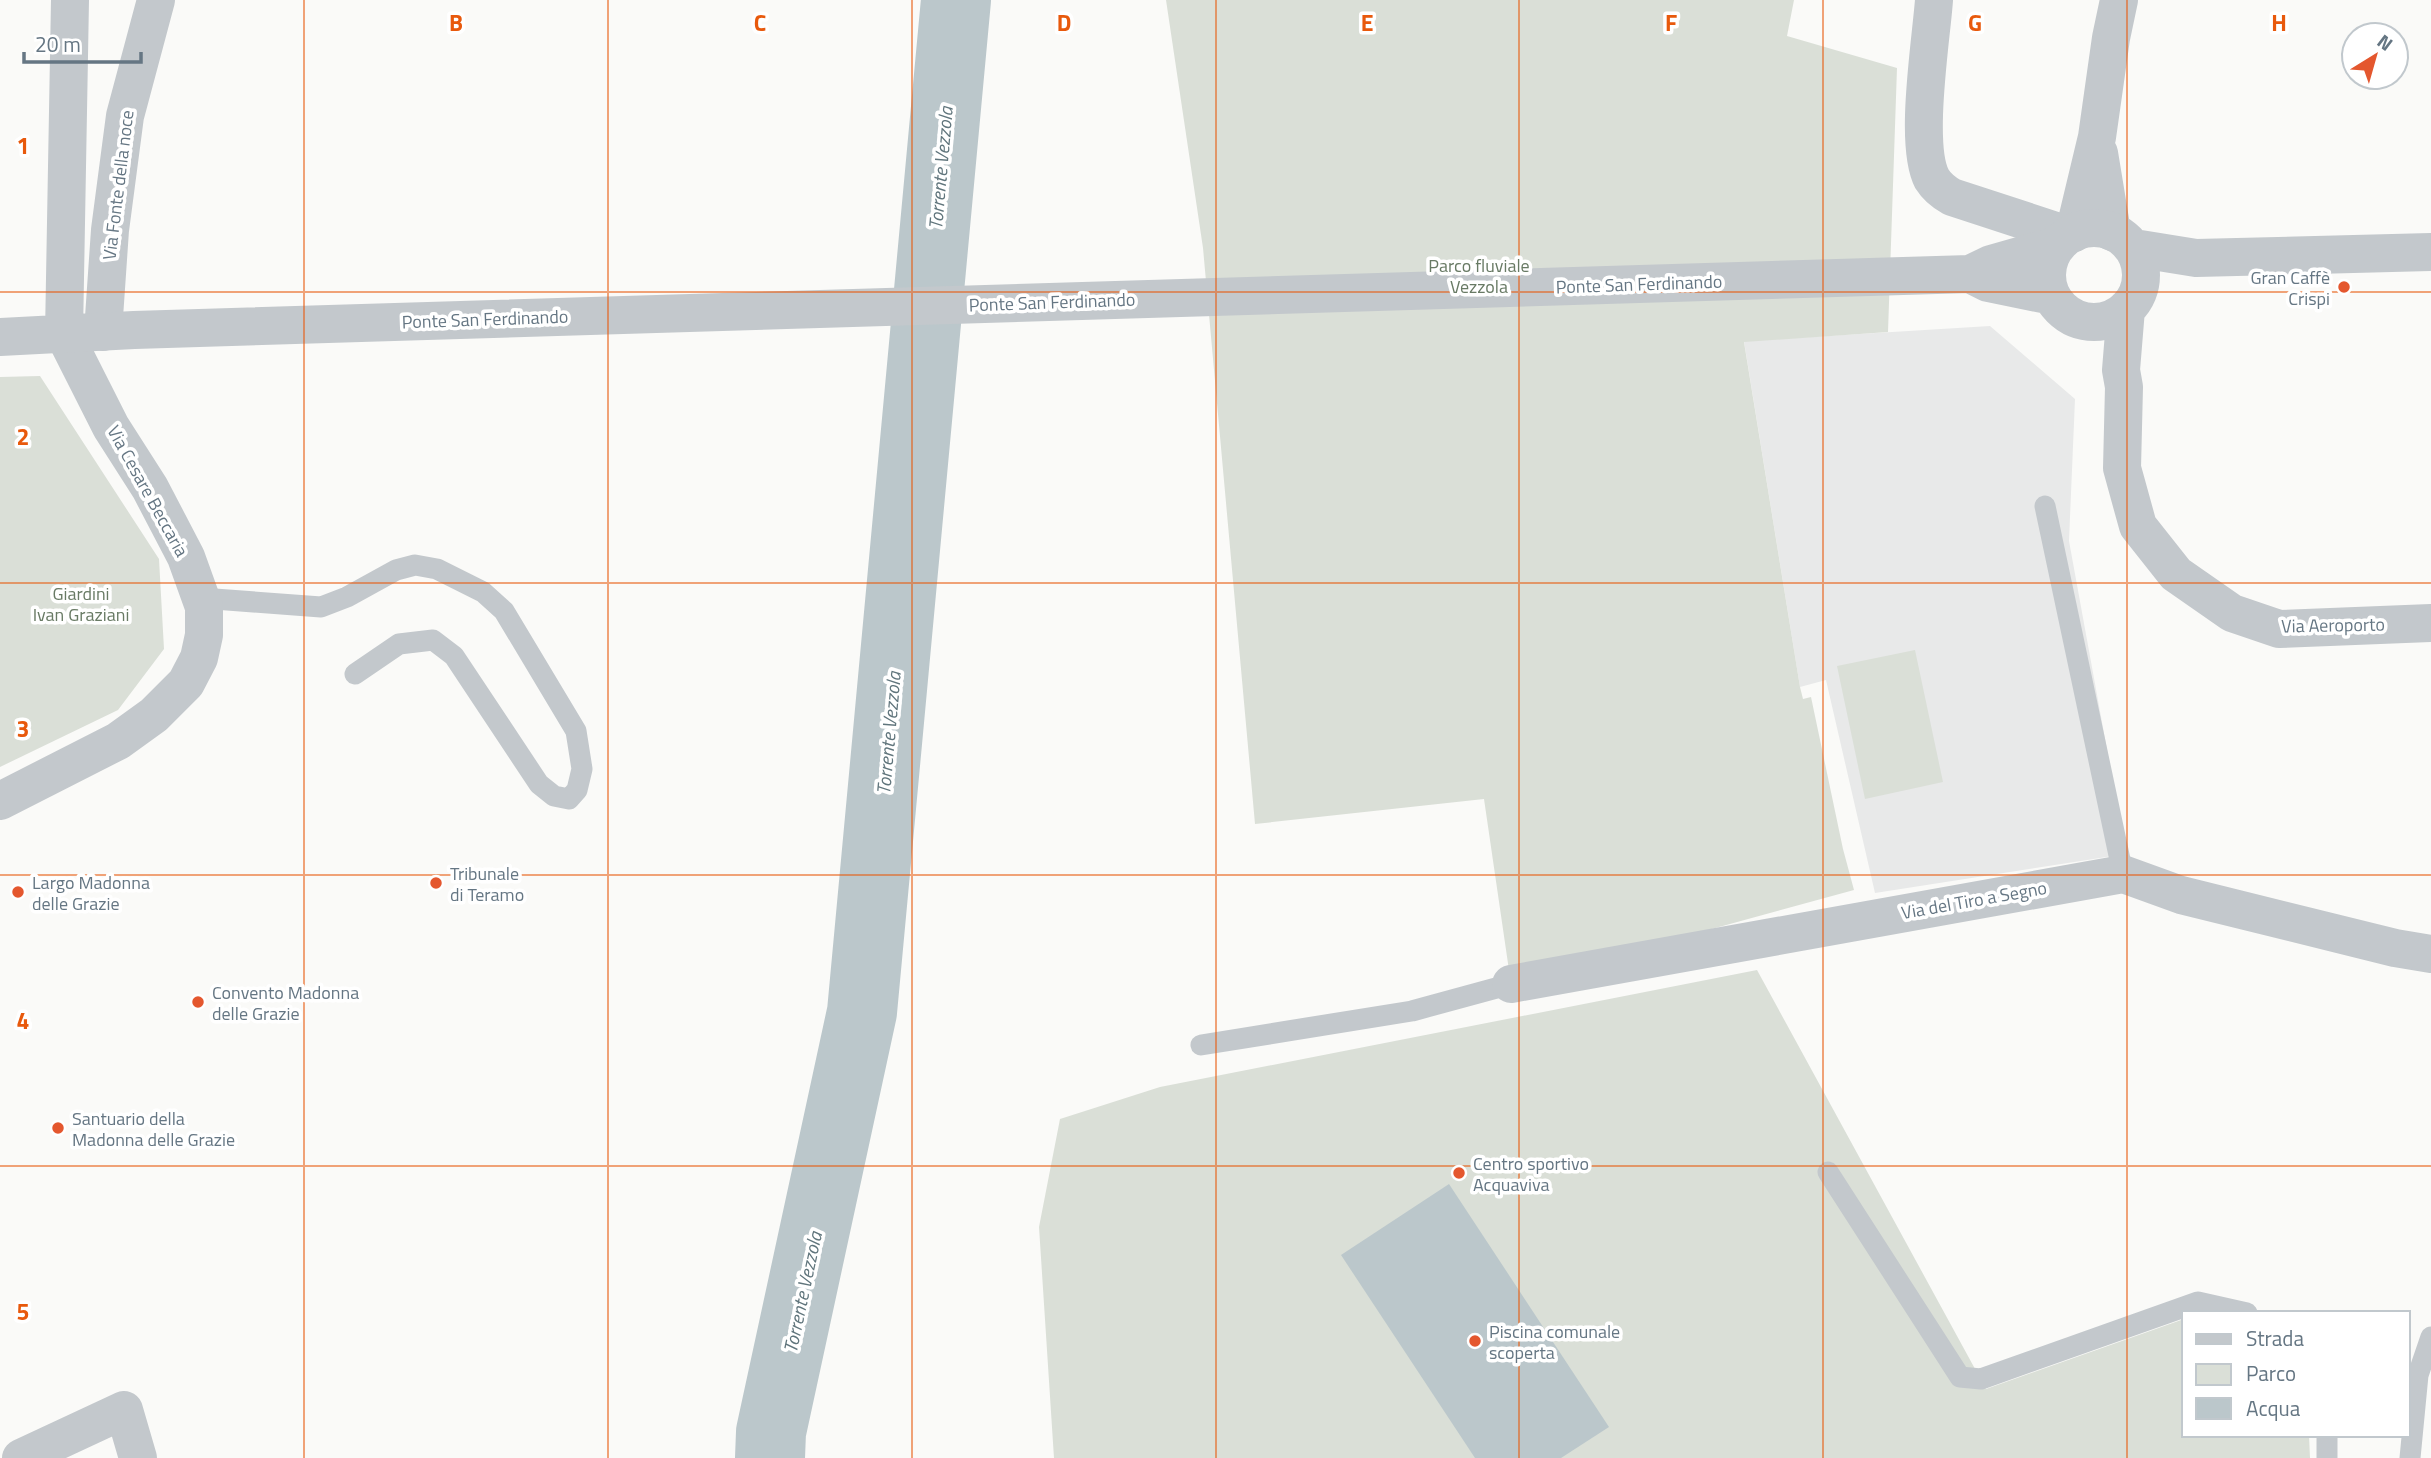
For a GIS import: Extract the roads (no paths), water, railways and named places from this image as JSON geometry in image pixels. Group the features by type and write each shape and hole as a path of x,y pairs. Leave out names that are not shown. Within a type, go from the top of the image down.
{"street":[{"path":"64,334 70,0"},
{"name":"Via Fonte della noce","path":"118,331 110,230 125,116 156,0"},
{"path":"1934,0 1923,130 1925,156 1931,176 1940,189 1952,197 2066,238"},
{"path":"2066,238 2097,137 2119,0"},
{"path":"2061,306 2086,321 2103,321 2119,315 2132,298 2141,271 2123,240 2097,137"},
{"path":"2121,370 2061,306 2048,284 2050,256 2066,238 2088,228 2123,240 2196,258 2431,252"},
{"name":"Ponte San Ferdinando","path":"0,337 118,331 1970,274 2066,238"},
{"path":"2132,298 2196,258"},
{"name":"Ponte San Ferdinando","path":"1970,274 2061,306"},
{"name":"Via Aeroporto","path":"2132,298 2121,370 2124,387 2122,468 2138,526 2176,574 2232,613 2279,629 2431,623"},
{"name":"Via Cesare Beccaria","path":"0,801 118,741 154,715 186,683 198,658 204,635 204,607 180,546 150,488 111,426 64,334"},
{"path":"2123,874 2180,895 2395,948 2431,954"},
{"name":"Via del Tiro a Segno","path":"1511,984 2123,874"},
{"path":"21,1458 124,1410 138,1458"}],"lane":[{"path":"2045,506 2123,874"},
{"path":"201,598 321,607 347,597 396,570 415,565 437,569 483,592 504,611 576,731 582,769 577,790 569,799 554,796 539,784 454,656 433,640 399,644 355,674"},
{"path":"1201,1045 1412,1011 1511,984"},
{"path":"1828,1172 1960,1377 1981,1379 2198,1303 2237,1311"},
{"path":"2410,1458 2418,1375 2431,1337"},
{"path":"2326,1437 2328,1458"}],"water":[{"name":"Piscina comunale scoperta","path":"1449,1184 1609,1427 1561,1458 1475,1458 1341,1255"}],"waterway":[{"name":"Torrente Vezzola","path":"770,1458 771,1432 862,1012 956,0"}],"place":[{"name":"Gran Caffè Crispi","path":"2344,287"},
{"name":"Tribunale di Teramo","path":"436,883"},
{"name":"Largo Madonna delle Grazie","path":"18,892"},
{"name":"Convento Madonna delle Grazie","path":"198,1002"},
{"name":"Santuario della Madonna delle Grazie","path":"58,1128"},
{"name":"Centro sportivo Acquaviva","path":"1459,1173"},
{"name":"Piscina comunale scoperta","path":"1475,1341"}],"park label":[{"name":"Parco fluviale Vezzola","path":"1479,275"},
{"name":"Giardini Ivan Graziani","path":"81,603"}]}
